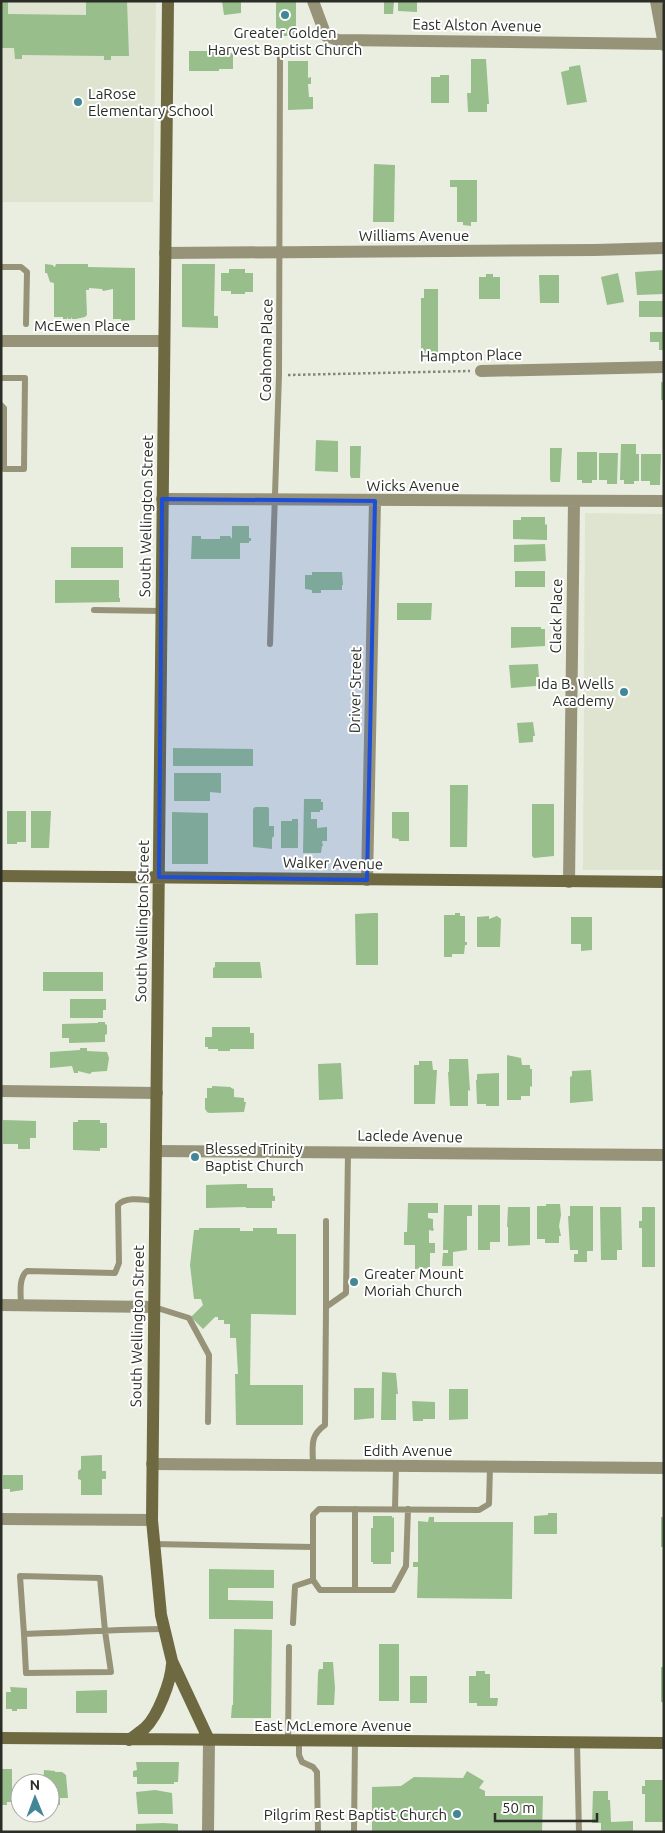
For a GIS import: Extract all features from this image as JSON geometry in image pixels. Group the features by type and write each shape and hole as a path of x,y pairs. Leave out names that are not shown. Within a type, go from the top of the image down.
{"street":[{"name":"South Wellington Street","path":"168,1 152,1520 161,1615 172,1662 209,1740 208,1832"},
{"name":"East Alston Avenue","path":"313,1 326,36 338,40 664,44"},
{"path":"656,1 664,44"},
{"name":"Williams Avenue","path":"165,253 664,248"},
{"name":"McEwen Place","path":"1,341 163,341"},
{"name":"Hampton Place","path":"480,371 664,367"},
{"name":"Wicks Avenue","path":"162,499 664,501"},
{"name":"Driver Street","path":"367,880 375,501"},
{"name":"Clack Place","path":"569,882 574,501"},
{"name":"Walker Avenue","path":"1,876 664,882"},
{"path":"1,1091 157,1093"},
{"name":"Laclede Avenue","path":"156,1151 664,1155"},
{"path":"1,1306 154,1307"},
{"name":"Edith Avenue","path":"152,1464 664,1468"},
{"path":"1,1519 152,1520"},
{"path":"129,1740 146,1727 159,1705 171,1678 172,1662"},
{"name":"East McLemore Avenue","path":"1,1738 664,1743"}],"lane":[{"name":"Coahoma Place","path":"270,644 279,375 280,57"},
{"path":"1,267 21,267 27,272 26,324"},
{"path":"1,378 25,378 24,470 4,469 3,406"},
{"path":"94,610 161,611"},
{"path":"326,1307 346,1293 348,1152"},
{"path":"21,1306 22,1278 27,1271 115,1273 119,1263 118,1205 127,1200 155,1201"},
{"path":"313,1465 313,1436 325,1425 326,1221"},
{"path":"154,1307 189,1318 209,1355 208,1422"},
{"path":"395,1510 396,1466"},
{"path":"408,1510 406,1566 392,1590 320,1590 313,1580 313,1515 319,1509 479,1510 489,1504 490,1466"},
{"path":"355,1509 355,1590"},
{"path":"154,1544 313,1547"},
{"path":"20,1576 100,1578 104,1631 111,1672 26,1673 24,1634 20,1576"},
{"path":"293,1623 295,1586 313,1580"},
{"path":"24,1634 164,1629"},
{"path":"289,1647 293,1741 302,1762 317,1772 318,1832"},
{"path":"354,1832 355,1741"},
{"path":"577,1743 579,1832"}],"path":[{"name":"Hampton Place","path":"279,375 480,371"}],"highlighted area":[{"path":"162,499 375,501 367,880 159,877"}],"shaded area":[{"name":"LaRose Elementary School","path":"1,1 156,1 153,202 1,202"},
{"name":"Ida B. Wells Academy","path":"585,513 664,514 664,870 583,870"}],"building":[{"path":"1,1 8,1 8,14 86,15 86,1 127,1 129,56 111,56 111,60 104,60 104,56 22,55 22,59 15,59 14,48 1,48"},
{"path":"222,1 241,1 241,13 224,15"},
{"path":"276,1 296,2 296,36 276,36"},
{"path":"384,1 394,1 393,14 384,14"},
{"path":"398,1 417,1 417,12 398,11"},
{"path":"189,51 233,53 233,69 189,71"},
{"path":"471,59 486,59 489,104 487,104 487,112 468,112 467,93 471,93"},
{"path":"288,61 308,61 308,78 311,77 311,84 308,84 309,97 313,97 313,109 288,110"},
{"path":"580,65 587,102 567,105 561,72 569,70 569,67"},
{"path":"440,75 449,75 449,103 431,103 431,77 440,77"},
{"path":"374,164 395,165 394,222 373,222"},
{"path":"450,180 477,180 477,222 471,222 471,226 463,225 463,222 457,222 457,187 450,187"},
{"path":"45,264 55,267 56,264 88,264 88,267 135,268 135,320 121,321 121,319 113,319 113,289 103,291 102,289 89,288 89,290 86,290 87,315 85,317 72,319 72,317 68,319 67,317 67,319 63,319 63,317 54,317 54,283 50,282 47,273 45,273"},
{"path":"182,264 215,264 214,316 218,316 218,328 182,327"},
{"path":"229,269 245,269 245,273 253,273 253,292 231,294 231,291 221,291 221,273 229,273"},
{"path":"664,270 664,294 637,295 635,272"},
{"path":"618,273 624,302 607,305 601,277"},
{"path":"486,274 500,277 500,299 479,299 479,277 486,277"},
{"path":"539,275 559,275 559,303 540,303"},
{"path":"424,289 438,289 438,357 423,357 423,348 421,348 421,298 424,298"},
{"path":"639,301 664,301 664,317 639,317"},
{"path":"650,332 664,332 664,350 659,350 659,342 650,342"},
{"path":"661,382 664,382 664,400 661,400"},
{"path":"316,440 338,441 338,472 315,471"},
{"path":"621,444 636,444 636,454 639,454 639,481 634,481 634,484 624,484 624,480 620,480"},
{"path":"350,446 361,446 360,478 351,478 350,475"},
{"path":"550,448 562,448 560,482 551,482 550,479"},
{"path":"577,452 597,452 597,480 592,480 592,483 582,483 582,480 577,480"},
{"path":"599,453 618,453 617,484 607,484 607,480 599,480"},
{"path":"641,454 661,454 660,485 650,485 650,481 641,481"},
{"path":"521,517 545,517 547,540 513,539 513,520 521,520"},
{"path":"232,526 249,526 249,538 251,538 251,541 249,543 240,543 240,559 191,559 192,536 201,536 201,539 220,539 220,536 230,536 232,539"},
{"path":"545,544 546,561 514,562 514,545"},
{"path":"71,547 123,547 123,568 71,568"},
{"path":"515,571 545,571 545,587 515,587"},
{"path":"312,572 342,572 342,590 321,590 321,593 312,593 312,590 305,589 305,575 312,575"},
{"path":"55,580 119,580 120,602 55,603"},
{"path":"397,603 432,603 431,620 397,620"},
{"path":"511,627 541,627 541,629 545,629 545,646 511,648"},
{"path":"538,664 539,677 536,677 536,686 511,688 509,665"},
{"path":"533,722 535,736 533,736 533,742 519,743 517,723"},
{"path":"173,748 253,749 253,766 173,766"},
{"path":"174,773 221,773 221,793 210,792 210,801 174,801"},
{"path":"450,785 468,785 467,847 450,847"},
{"path":"304,799 321,799 321,802 323,802 323,810 311,812 311,819 317,819 317,828 327,827 327,841 322,841 321,853 303,853"},
{"path":"532,804 554,804 554,856 534,858 532,856"},
{"path":"255,807 268,807 269,809 269,826 274,826 272,849 253,847 253,809"},
{"path":"7,811 26,811 26,842 7,844"},
{"path":"31,811 51,811 49,848 31,848"},
{"path":"172,812 208,813 208,864 172,864"},
{"path":"392,812 409,812 409,841 399,841 399,839 392,838"},
{"path":"292,819 298,819 298,848 281,848 281,821 292,821"},
{"path":"378,913 378,965 356,965 355,914"},
{"path":"455,913 465,916 465,942 467,942 467,945 465,945 464,954 452,954 452,957 444,957 444,915 455,915"},
{"path":"489,916 489,919 497,916 501,919 500,947 477,947 477,917"},
{"path":"571,917 592,917 592,950 581,951 581,944 571,944"},
{"path":"215,962 260,962 262,978 213,978"},
{"path":"43,972 103,972 103,991 43,991"},
{"path":"70,999 106,999 106,1010 103,1010 103,1018 70,1018"},
{"path":"105,1022 107,1025 105,1042 69,1043 69,1038 62,1038 62,1024"},
{"path":"212,1027 250,1027 250,1033 254,1033 254,1049 218,1051 218,1049 208,1049 208,1047 205,1047 205,1037 212,1037"},
{"path":"80,1048 87,1048 87,1051 107,1052 109,1058 107,1071 92,1072 90,1074 78,1071 78,1073 74,1073 72,1066 50,1068 50,1052 80,1050"},
{"path":"507,1055 521,1058 522,1065 530,1065 530,1069 532,1069 530,1096 521,1096 521,1100 507,1100"},
{"path":"449,1059 468,1059 470,1091 468,1090 468,1106 450,1106"},
{"path":"419,1061 432,1061 433,1070 437,1070 435,1104 414,1104 414,1065 419,1065"},
{"path":"341,1063 343,1099 319,1100 318,1064"},
{"path":"591,1070 593,1101 570,1103 570,1077 572,1076 572,1071"},
{"path":"499,1073 499,1106 477,1104 477,1074"},
{"path":"212,1086 231,1087 234,1089 234,1097 244,1098 244,1102 246,1102 244,1112 207,1112 205,1109 205,1098 207,1098 207,1088 212,1088"},
{"path":"3,1120 36,1121 36,1138 30,1138 30,1149 18,1149 18,1144 3,1144"},
{"path":"78,1120 100,1120 100,1123 107,1123 107,1148 100,1148 100,1151 73,1150 73,1122 78,1122"},
{"path":"247,1184 247,1188 273,1188 275,1201 272,1201 272,1208 206,1208 206,1185"},
{"path":"408,1203 438,1203 438,1213 428,1213 428,1218 433,1219 434,1229 433,1231 429,1230 429,1243 435,1243 435,1253 430,1253 430,1268 415,1269 415,1245 404,1245 404,1232 407,1232"},
{"path":"546,1204 560,1204 559,1226 561,1236 559,1236 559,1243 545,1243 545,1239 537,1239 537,1206 546,1206"},
{"path":"444,1205 472,1205 472,1216 467,1216 467,1250 453,1252 453,1266 442,1266 443,1253 448,1253 448,1250 443,1250"},
{"path":"478,1205 500,1205 500,1242 490,1242 490,1250 478,1250"},
{"path":"570,1206 593,1206 593,1251 587,1251 587,1262 574,1262 574,1254 578,1254 578,1250 570,1250 568,1216 570,1216"},
{"path":"508,1207 530,1207 530,1245 508,1246"},
{"path":"600,1207 621,1207 622,1250 617,1250 617,1260 601,1260"},
{"path":"642,1207 655,1207 655,1267 642,1267 642,1228 639,1228 639,1221 642,1221"},
{"path":"199,1228 240,1228 240,1231 253,1231 253,1228 277,1228 277,1234 296,1234 296,1315 251,1314 250,1385 303,1385 303,1425 236,1425 235,1374 238,1374 236,1338 230,1338 230,1324 224,1324 224,1320 218,1320 218,1317 215,1317 203,1329 191,1317 203,1305 201,1299 194,1299 190,1265 194,1230 199,1230"},
{"path":"382,1372 396,1373 398,1394 396,1394 396,1420 381,1420"},
{"path":"354,1388 374,1388 374,1418 354,1420"},
{"path":"449,1389 468,1389 468,1419 449,1420"},
{"path":"412,1401 435,1402 435,1419 413,1421"},
{"path":"102,1455 102,1471 106,1471 106,1479 102,1479 102,1495 81,1495 81,1480 78,1479 78,1471 81,1469 81,1456"},
{"path":"3,1475 23,1475 23,1490 10,1492 10,1489 3,1489"},
{"path":"548,1513 557,1513 557,1534 534,1534 534,1516 548,1515"},
{"path":"373,1516 394,1517 394,1552 391,1552 391,1564 373,1564 371,1562"},
{"path":"429,1517 434,1517 434,1522 513,1522 512,1599 417,1598 418,1567 413,1567 413,1562 418,1562 418,1521 428,1522"},
{"path":"661,1517 664,1517 664,1547 661,1547"},
{"path":"209,1569 274,1570 274,1588 228,1588 228,1600 273,1601 273,1619 209,1619"},
{"path":"234,1629 272,1630 271,1718 231,1718 233,1705"},
{"path":"379,1644 399,1644 399,1701 379,1701"},
{"path":"323,1662 333,1662 334,1705 317,1705 318,1673 319,1669 323,1669"},
{"path":"661,1667 664,1667 664,1702 661,1702"},
{"path":"476,1671 485,1671 485,1674 490,1674 490,1698 498,1698 497,1706 477,1706 477,1703 469,1703 469,1676 476,1676"},
{"path":"410,1676 427,1676 427,1703 410,1703"},
{"path":"10,1687 27,1688 27,1709 12,1711 12,1709 6,1709 6,1692 11,1692"},
{"path":"107,1690 107,1713 76,1713 76,1691"},
{"path":"136,1762 179,1762 178,1782 174,1782 174,1784 137,1784 137,1777 133,1777 133,1771 137,1770"},
{"path":"1,1769 12,1769 12,1773 10,1773 10,1802 7,1802 7,1805 1,1805"},
{"path":"44,1770 62,1772 66,1775 68,1798 60,1798 60,1773 44,1773"},
{"name":"Pilgrim Rest Baptist Church","path":"467,1771 484,1781 479,1788 485,1791 485,1796 543,1796 542,1832 372,1831 372,1787 401,1786 414,1777 463,1778"},
{"path":"645,1780 664,1780 664,1822 645,1822 645,1794 642,1794 642,1786 645,1786"},
{"path":"155,1790 172,1793 173,1814 138,1814 136,1792"},
{"path":"593,1791 608,1791 611,1822 633,1821 633,1832 601,1832 601,1823 592,1823"},
{"path":"136,1824 178,1824 178,1832 136,1832"}],"place":[{"name":"Greater Golden Harvest Baptist Church","path":"285,15"},
{"name":"LaRose Elementary School","path":"78,102"},
{"name":"Ida B. Wells Academy","path":"624,692"},
{"name":"Blessed Trinity Baptist Church","path":"195,1157"},
{"name":"Greater Mount Moriah Church","path":"354,1282"},
{"name":"Pilgrim Rest Baptist Church","path":"457,1814"}]}
